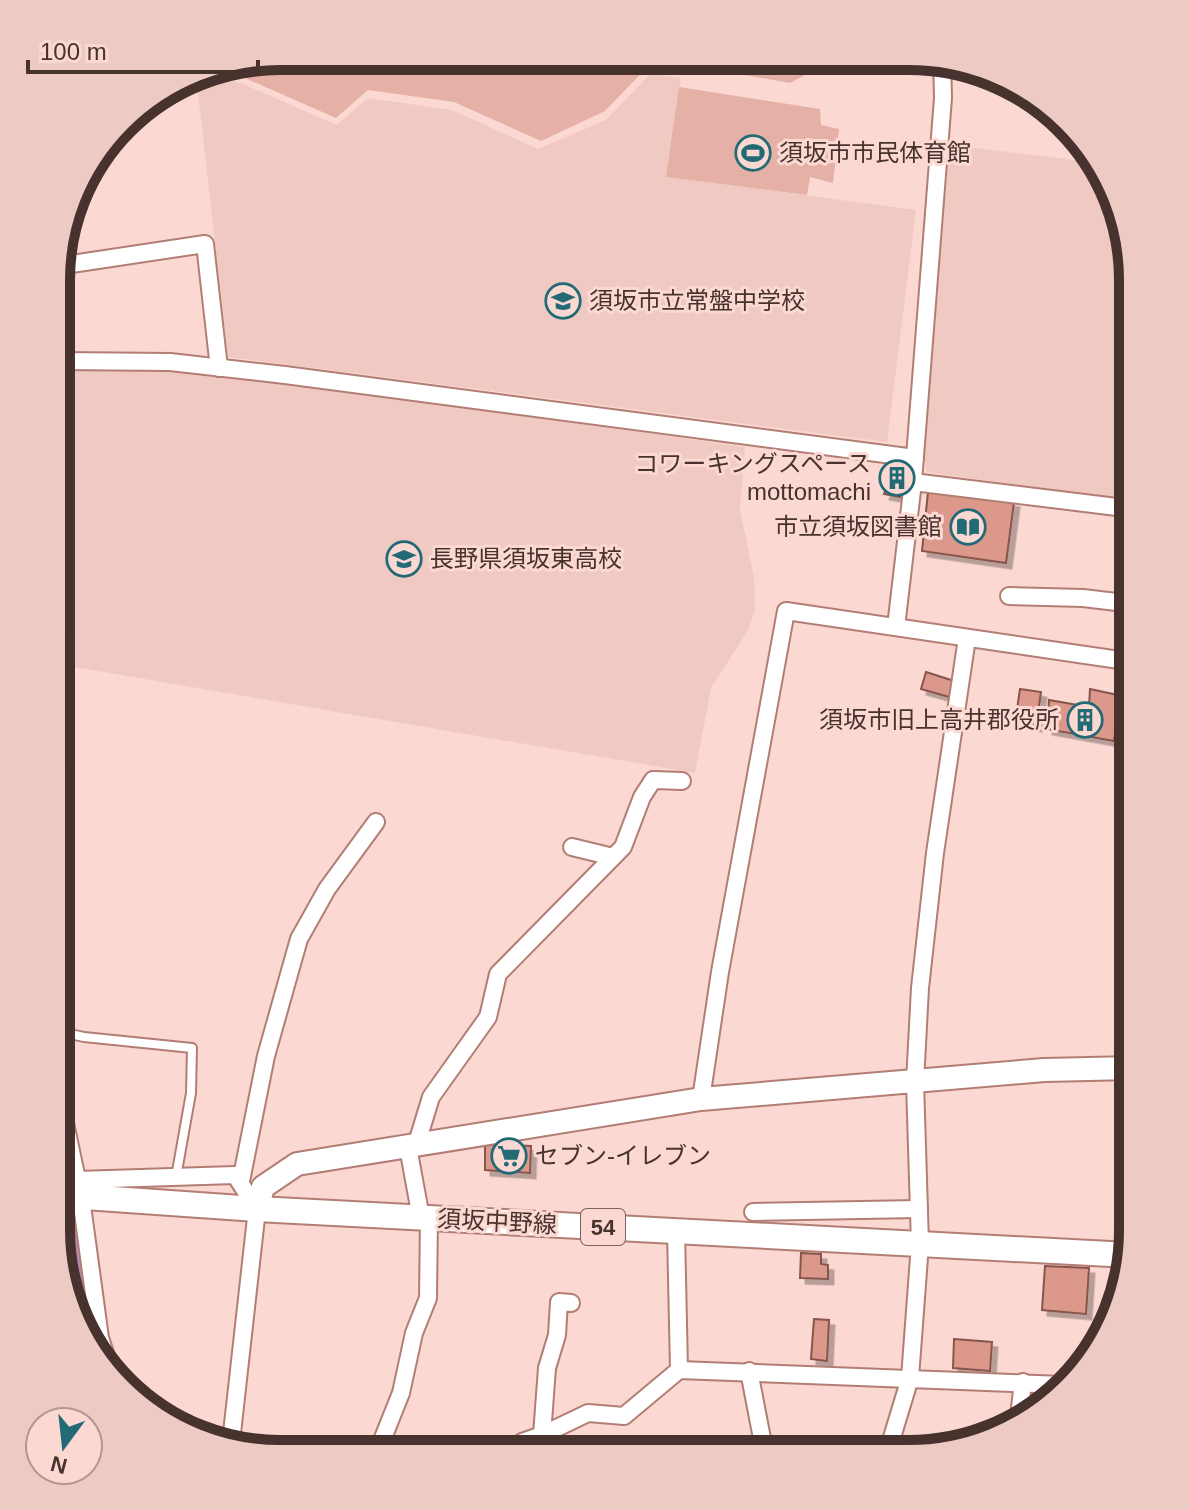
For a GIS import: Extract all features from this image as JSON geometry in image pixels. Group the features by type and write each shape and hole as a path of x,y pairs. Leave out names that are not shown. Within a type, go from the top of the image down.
{"main road":[{"name":"須坂中野線","path":"70,1193 257,1209 1117,1254"}],"street":[{"path":"896,627 913,482 943,98 942,73"},
{"path":"71,264 205,244 219,368"},
{"path":"70,361 170,362 915,458"},
{"path":"913,482 1119,507"},
{"path":"1009,596 1119,602"},
{"path":"701,1099 720,972 786,611 1119,660"},
{"path":"891,1440 910,1378 920,1244 915,1082 920,988 935,853 967,638"},
{"path":"382,1440 401,1393 414,1333 428,1298 425,1218 412,1146 431,1097 488,1017 498,974 623,847 642,797 653,780 682,781"},
{"path":"241,1181 266,1056 299,939 327,889 376,822"},
{"path":"572,847 613,857"},
{"path":"232,1434 257,1209 263,1187 297,1164 744,1093 1044,1070 1119,1068"},
{"path":"70,1193 176,1177 235,1175 257,1209"},
{"path":"172,1204 176,1177"},
{"path":"70,1198 100,1338"},
{"path":"753,1212 919,1209"},
{"path":"676,1231 679,1370"},
{"path":"541,1440 547,1368 557,1335 559,1302 571,1303"},
{"path":"528,1440 588,1413 624,1416 679,1370 1052,1384"},
{"path":"749,1371 762,1440"},
{"path":"1020,1409 1023,1382"}],"lane":[{"path":"70,1034 192,1048 191,1093 176,1177"}],"shaded area":[{"path":"266,70 644,70 605,111 541,141 454,102 368,90 336,118 247,79 245,73"},
{"path":"717,70 814,70 790,83"},
{"name":"須坂市立常盤中学校","path":"651,73 681,78 667,177 916,210 887,442 228,357 197,87 224,78 337,125 368,98 452,110 538,149 606,120"},
{"name":"須坂市市民体育館","path":"679,87 820,109 821,125 839,129 833,183 810,177 807,195 666,177"},
{"path":"950,145 1083,161 1103,200 1117,252 1119,499 926,472 923,430"},
{"name":"長野県須坂東高校","path":"70,367 217,373 745,447 740,509 754,578 755,610 747,632 711,688 695,773 70,666"}],"building":[{"name":"コワーキングスペース mottomachi","path":"900,460 904,461 900,497 884,494"},
{"name":"市立須坂図書館","path":"928,492 1014,502 1006,563 922,551"},
{"path":"926,672 954,681 949,697 921,689"},
{"path":"1020,689 1041,692 1036,726 1015,723"},
{"name":"須坂市旧上高井郡役所","path":"1090,689 1118,695 1115,712 1119,712 1119,728 1116,727 1114,741 1047,729 1049,700 1089,707"},
{"path":"485,1144 531,1146 530,1173 485,1170"},
{"path":"801,1253 821,1254 821,1264 828,1265 828,1279 800,1278"},
{"path":"1045,1266 1089,1268 1086,1314 1042,1310"},
{"path":"814,1319 829,1320 827,1361 811,1359"},
{"path":"954,1339 992,1342 990,1371 953,1368"}],"waterway":[{"path":"70,1233 81,1295"}],"place":[{"name":"須坂市市民体育館","path":"753,153"},
{"name":"須坂市立常盤中学校","path":"563,301"},
{"name":"コワーキングスペース mottomachi","path":"897,478"},
{"name":"市立須坂図書館","path":"968,527"},
{"name":"長野県須坂東高校","path":"404,559"},
{"name":"須坂市旧上高井郡役所","path":"1085,720"},
{"name":"セブン-イレブン","path":"509,1156"}]}
